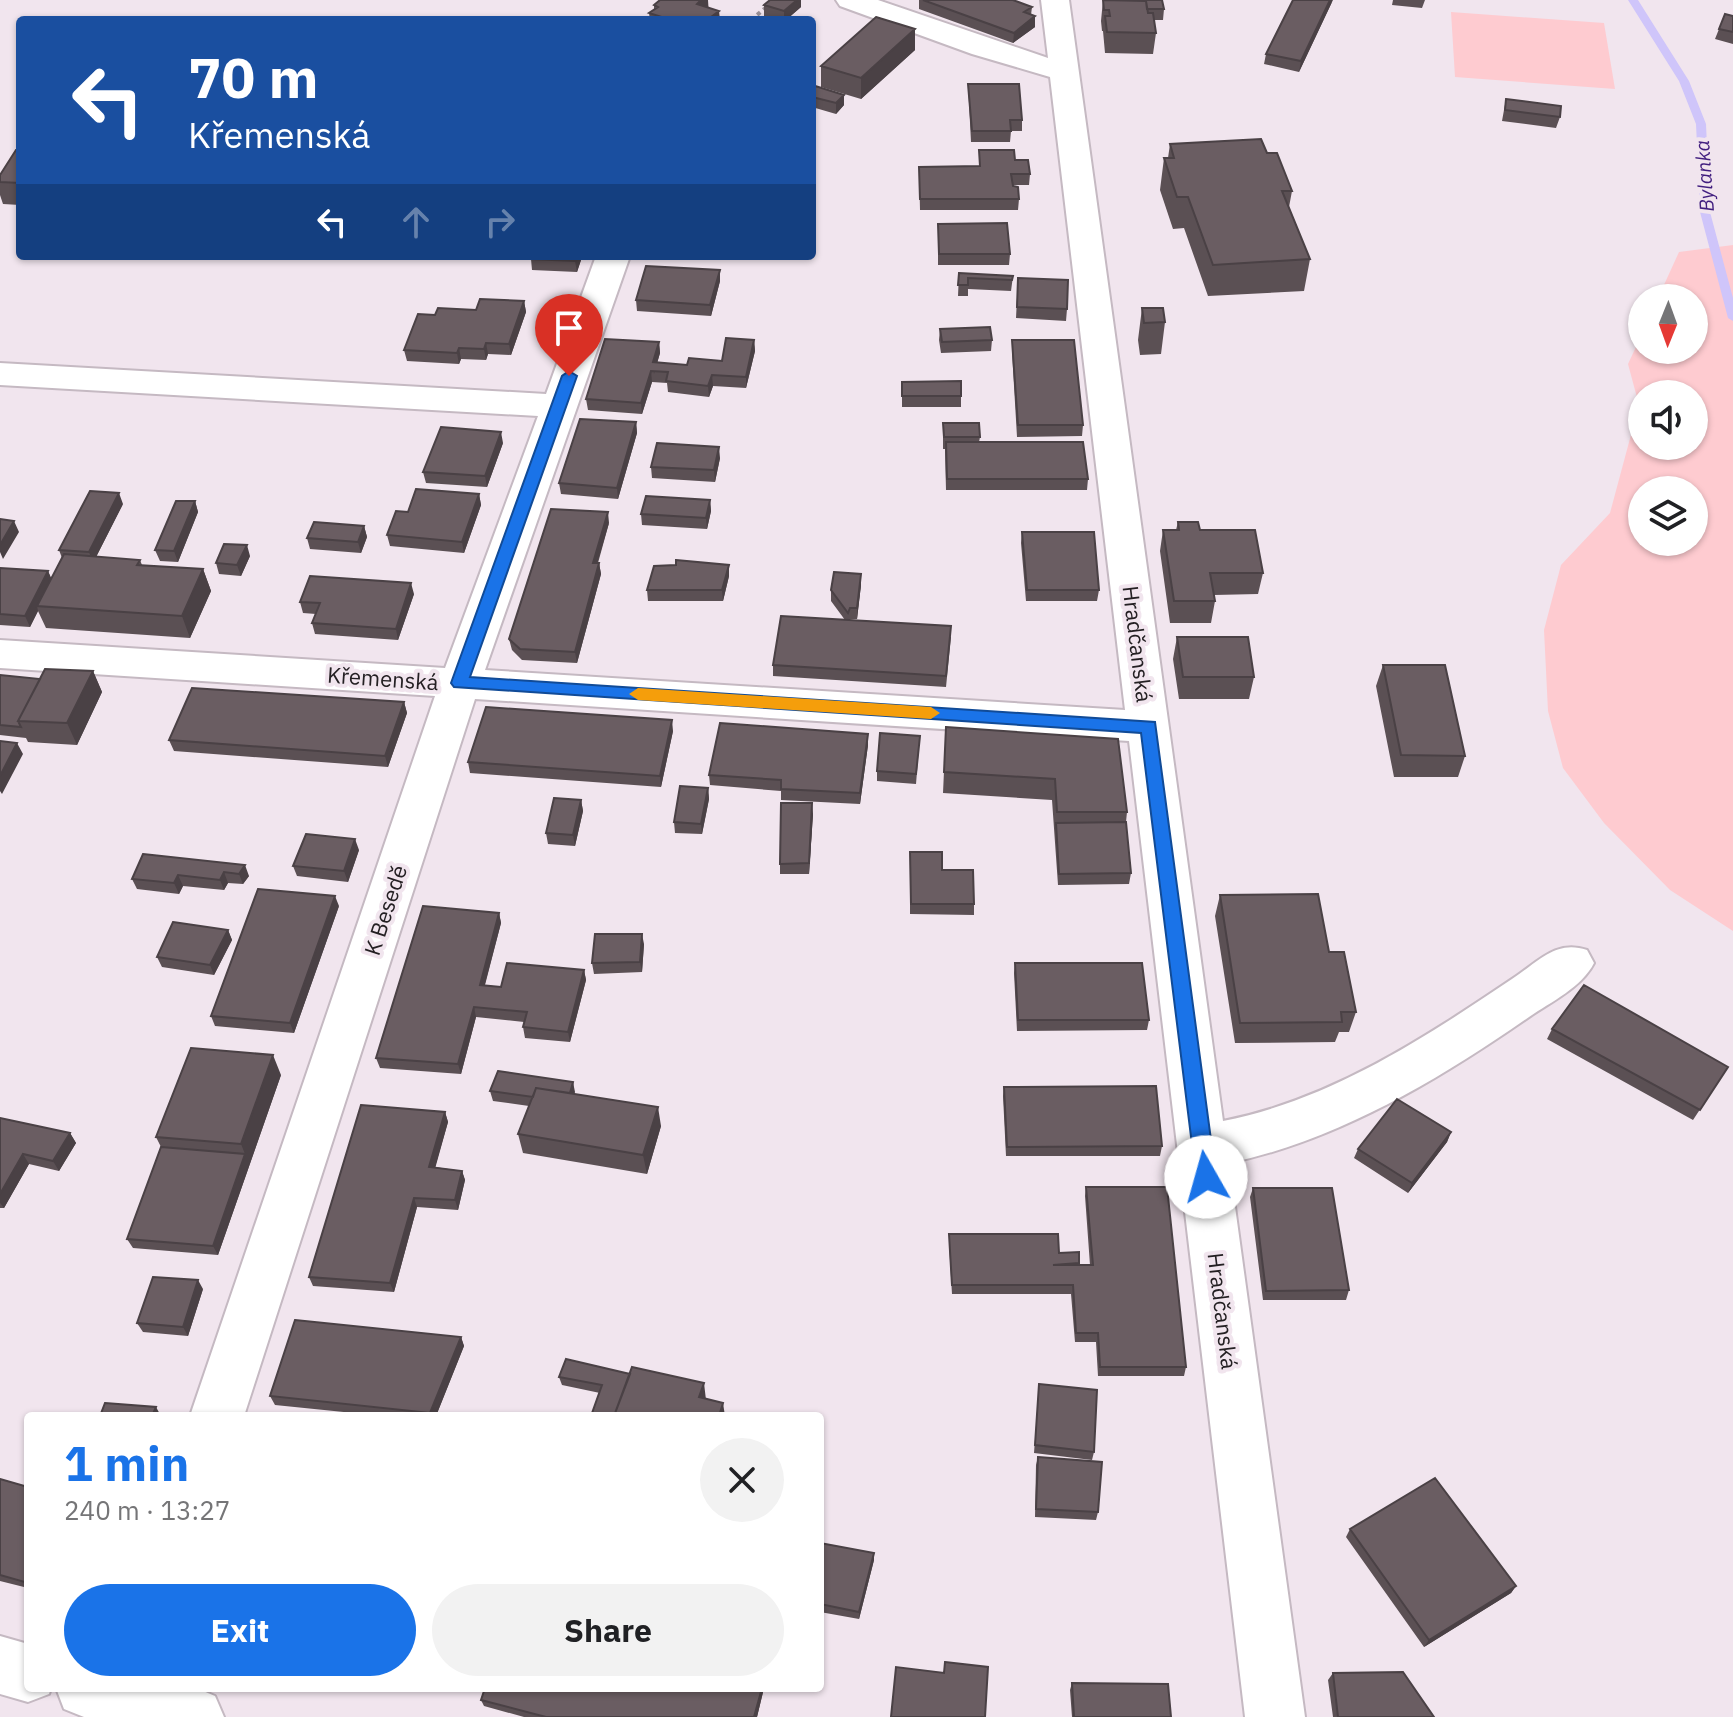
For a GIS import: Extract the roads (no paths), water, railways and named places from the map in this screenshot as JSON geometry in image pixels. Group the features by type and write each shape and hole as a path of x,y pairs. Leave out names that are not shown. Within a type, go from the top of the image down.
{"street":[{"path":"850,0 907,18 999,55 1064,71"},
{"name":"Hradčanská","path":"1055,0 1275,1717"},
{"name":"K Besedě","path":"218,1412 460,683 612,260"},
{"path":"0,374 559,406"},
{"name":"Křemenská","path":"0,654 1149,727"},
{"path":"1202,1147 1261,1134 1390,1079 1466,1037 1571,963"},
{"path":"0,1665 24,1672"},
{"path":"112,1692 194,1717"}],"waterway":[{"name":"Bylanka","path":"1633,0 1684,81 1701,124 1705,212 1733,318"}]}
